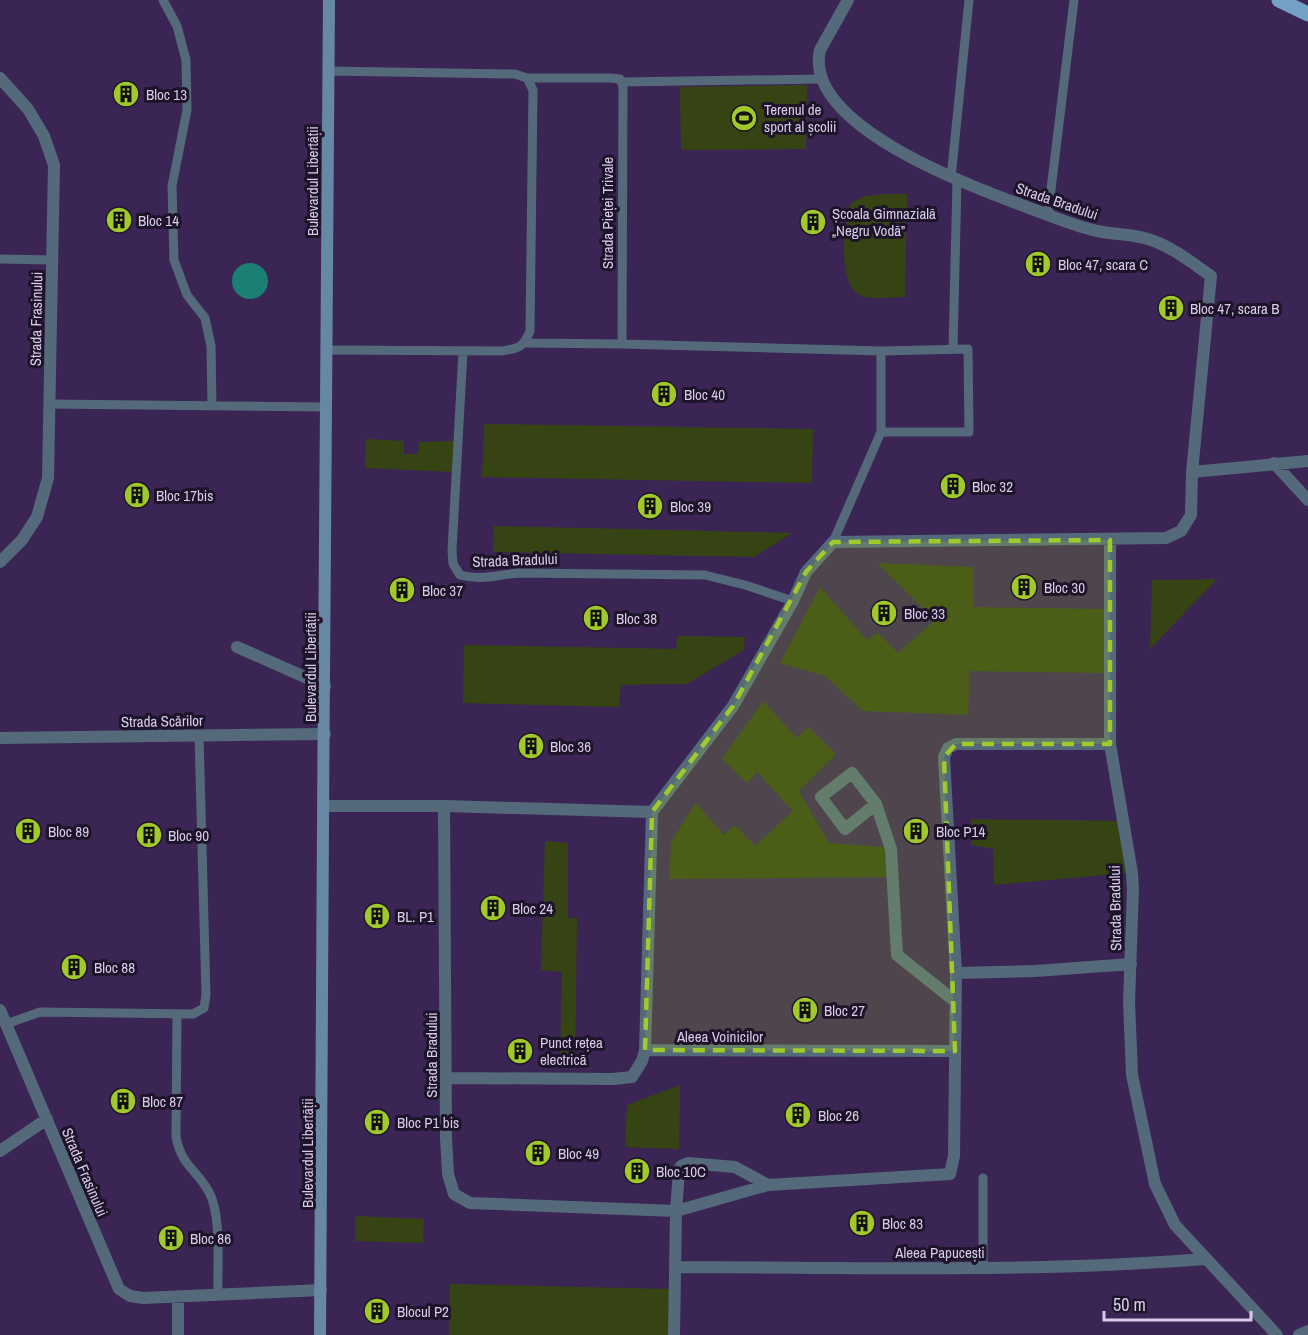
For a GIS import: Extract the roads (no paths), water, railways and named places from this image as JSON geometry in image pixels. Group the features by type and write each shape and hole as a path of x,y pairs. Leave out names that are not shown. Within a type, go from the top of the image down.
{"main road":[{"name":"Bulevardul Libertății","path":"320,1335 329,0"},
{"path":"1279,0 1308,14"}],"street":[{"name":"Strada Bradului","path":"833,542 1110,540 1166,538 1181,531 1191,515 1192,472 1211,276 1173,250 1148,239 1091,230 954,179 900,152 847,115 828,91 822,79 818,59 820,50 848,0"},
{"name":"Strada Frasinului","path":"0,78 28,109 44,136 54,165 48,478 37,517 21,540 0,562"},
{"path":"1192,472 1308,460"},
{"path":"1274,463 1308,500"},
{"name":"Strada Bradului","path":"1110,540 1110,744 1132,873 1129,1002 1132,1075 1155,1184 1175,1225 1276,1335"},
{"path":"447,1078 613,1079 632,1077 642,1061 645,1050 652,812 733,706 793,601 806,572 833,542"},
{"path":"237,647 325,686"},
{"name":"Strada Scărilor","path":"0,738 325,734"},
{"path":"676,1212 768,1185 950,1174 954,1156 956,974 944,757 948,748 956,744 1110,744"},
{"path":"876,804 845,829 821,797 852,773 876,804 891,849 897,955 956,1002"},
{"path":"325,806 444,806 652,812"},
{"name":"Strada Bradului","path":"444,806 448,1174 453,1194 470,1203 676,1212"},
{"path":"956,974 1131,964"},
{"name":"Strada Frasinului","path":"0,1010 119,1289 129,1296 143,1298 321,1290"},
{"name":"Aleea Voinicilor","path":"645,1050 955,1051"},
{"path":"0,1151 47,1119"},
{"path":"674,1335 676,1212 681,1166 688,1163 735,1167 768,1185"},
{"name":"Aleea Papucești","path":"675,1267 983,1267 1159,1263 1205,1259"},
{"path":"178,1297 178,1335"},
{"path":"1299,1335 1308,1331"}],"lane":[{"path":"162,0 177,26 186,60 187,110 172,186 174,260 187,295 205,318 211,346 212,406"},
{"path":"953,349 954,179 969,0"},
{"path":"1048,214 1074,0"},
{"path":"328,71 515,74 527,78 610,78 621,82 822,79"},
{"path":"326,350 502,351 518,348 525,343 530,331 533,90 527,78"},
{"name":"Strada Pieței Trivale","path":"621,82 623,86 622,344"},
{"path":"0,259 52,260"},
{"path":"525,343 881,351 968,350 969,432 880,432"},
{"name":"Strada Bradului","path":"462,351 452,550 453,564 460,576 473,579 518,573 705,575 793,601"},
{"path":"833,542 880,432 881,351"},
{"path":"50,404 326,407"},
{"path":"6,1024 40,1012 193,1014 204,1008 206,995 199,736"},
{"path":"177,1014 176,1137 178,1151 209,1191 214,1202 218,1295"},
{"path":"982,1178 983,1267"}],"place":[{"name":"Bloc 13","path":"126,94"},
{"name":"Terenul de sport al școlii","path":"744,118"},
{"name":"Bloc 14","path":"119,220"},
{"name":"Școala Gimnazială „Negru Vodă”","path":"813,222"},
{"name":"Bloc 47, scara C","path":"1038,264"},
{"name":"Bloc 47, scara B","path":"1171,308"},
{"name":"Bloc 40","path":"664,394"},
{"name":"Bloc 32","path":"953,486"},
{"name":"Bloc 17bis","path":"137,495"},
{"name":"Bloc 39","path":"650,506"},
{"name":"Bloc 30","path":"1024,587"},
{"name":"Bloc 37","path":"402,590"},
{"name":"Bloc 33","path":"884,613"},
{"name":"Bloc 38","path":"596,618"},
{"name":"Bloc 36","path":"531,746"},
{"name":"Bloc 89","path":"28,831"},
{"name":"Bloc P14","path":"916,831"},
{"name":"Bloc 90","path":"149,835"},
{"name":"Bloc 24","path":"493,908"},
{"name":"BL. P1","path":"377,916"},
{"name":"Bloc 88","path":"74,967"},
{"name":"Bloc 27","path":"805,1010"},
{"name":"Punct rețea electrică","path":"520,1051"},
{"name":"Bloc 87","path":"123,1101"},
{"name":"Bloc 26","path":"798,1115"},
{"name":"Bloc P1 bis","path":"377,1122"},
{"name":"Bloc 49","path":"538,1153"},
{"name":"Bloc 10C","path":"637,1171"},
{"name":"Bloc 83","path":"862,1223"},
{"name":"Bloc 86","path":"171,1238"},
{"name":"Blocul P2","path":"377,1311"}]}
